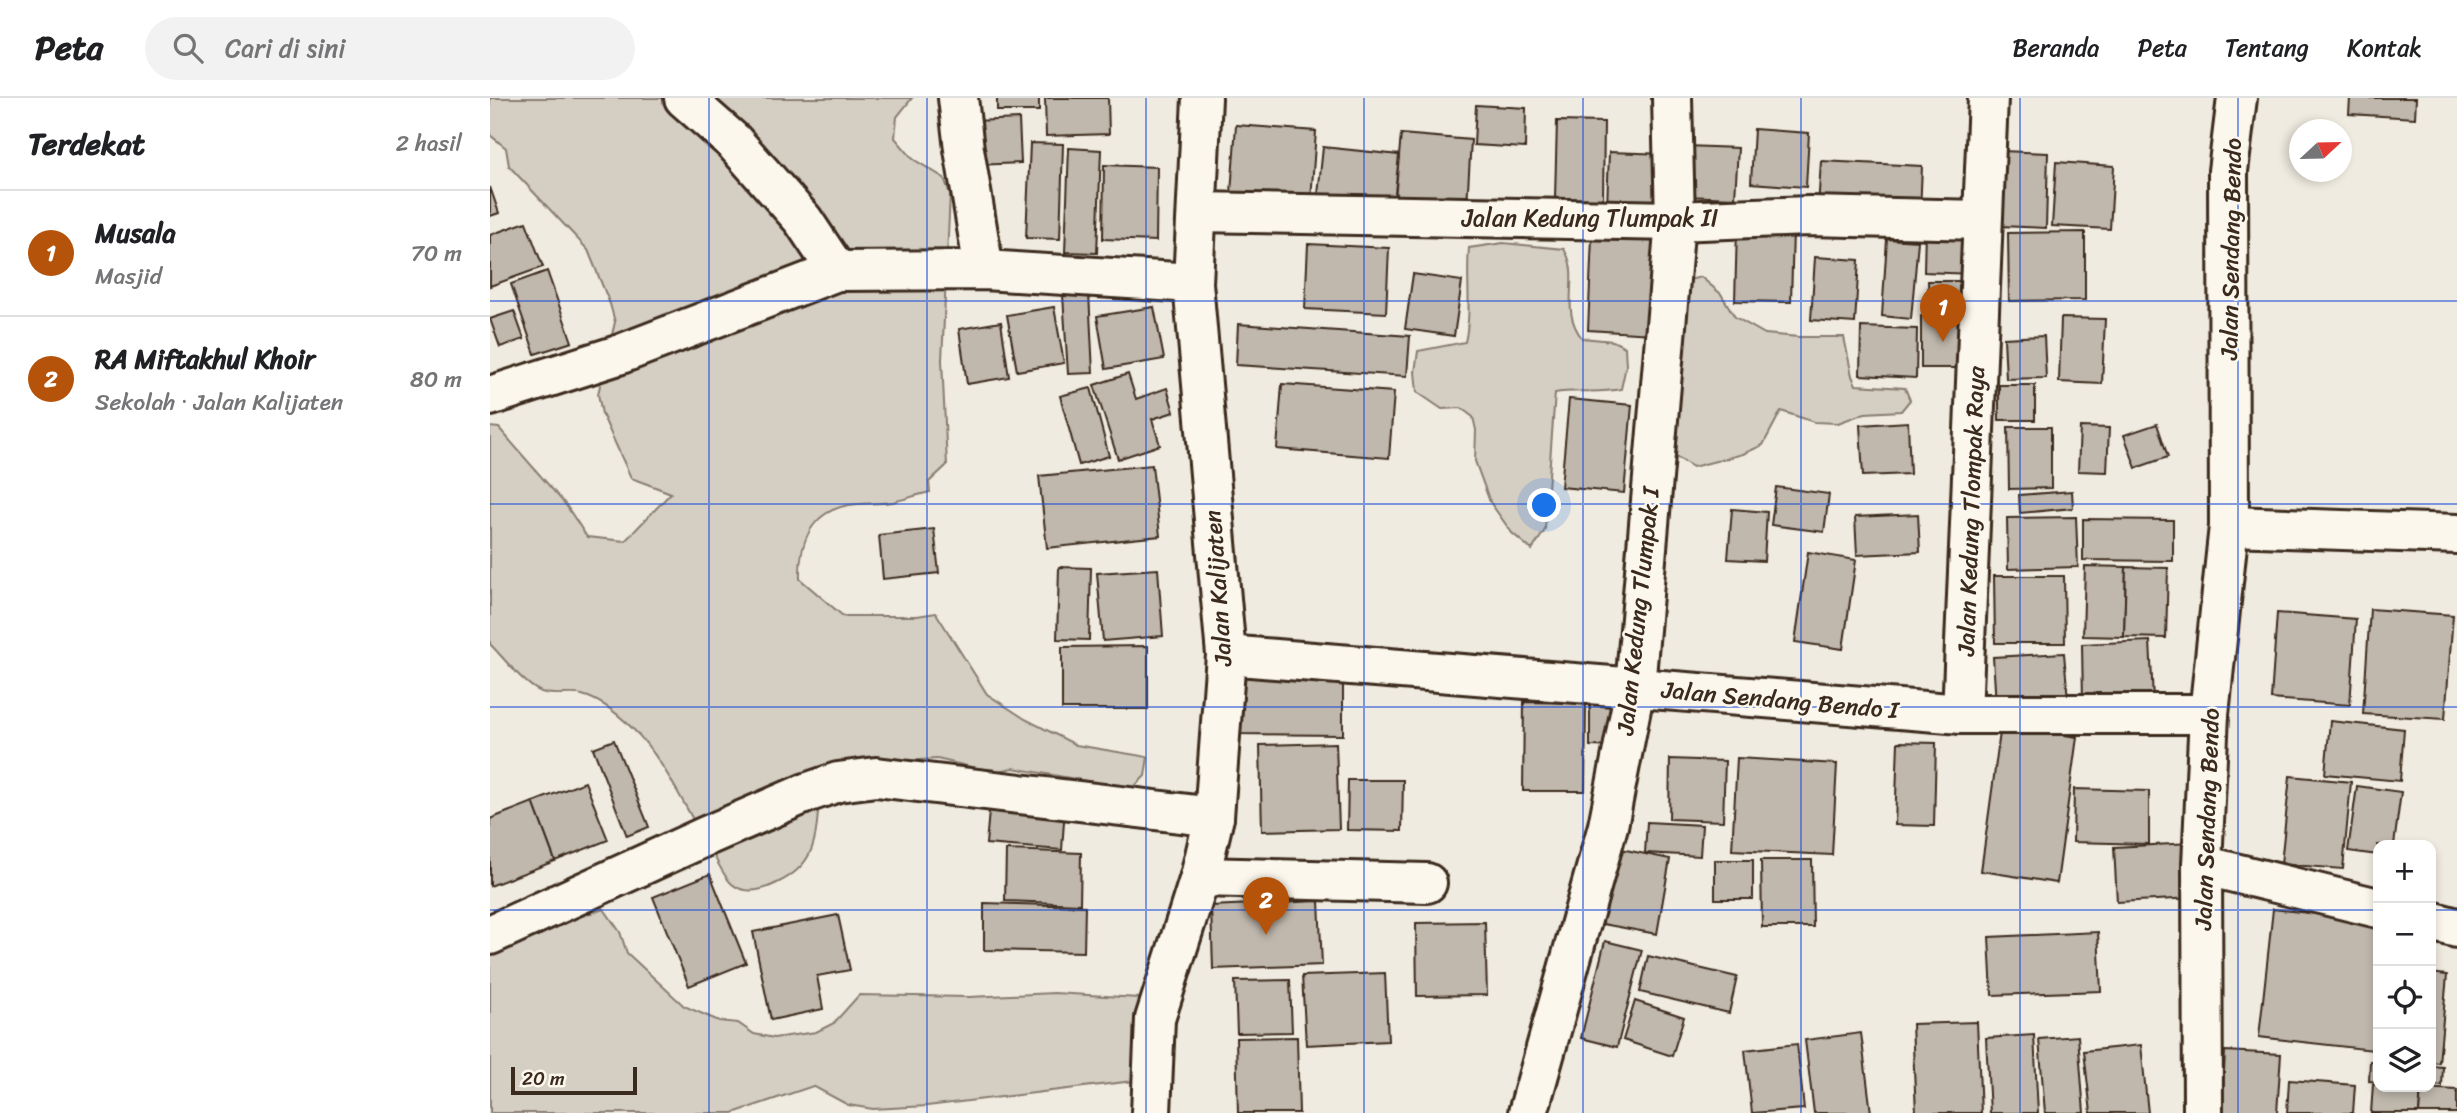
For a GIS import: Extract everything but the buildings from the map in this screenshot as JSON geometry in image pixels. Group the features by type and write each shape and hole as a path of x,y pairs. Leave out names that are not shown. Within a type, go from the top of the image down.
{"street":[{"path":"684,98 743,152 803,219 837,271"},
{"path":"958,98 984,270"},
{"name":"Jalan Kalijaten","path":"1151,1113 1156,1019 1200,877 1214,817 1226,655 1193,283 1202,98"},
{"name":"Jalan Kedung Tlumpak I","path":"1528,1113 1608,826 1635,688 1675,221 1672,98"},
{"name":"Jalan Kedung Tlompak Raya","path":"1962,714 1988,98"},
{"name":"Jalan Sendang Bendo","path":"2203,1113 2202,865 2209,714 2229,526 2228,172 2238,98"},
{"name":"Jalan Kedung Tlumpak II","path":"1196,212 1675,221 1809,216 1982,220"},
{"path":"490,396 618,355 837,271 984,270 1193,283"},
{"path":"2229,526 2457,534"},
{"name":"Jalan Sendang Bendo I","path":"1226,655 1962,714 2209,714"},
{"path":"490,935 704,837 838,782 876,777 1214,817"},
{"path":"2202,865 2373,907"},
{"path":"1200,877 1427,883"},
{"path":"2436,922 2457,928"}],"shaded area":[{"path":"490,98 912,98 897,117 895,138 913,159 944,178 950,194 942,360 947,465 929,482 930,492 893,502 849,505 825,515 816,522 805,542 800,579 843,616 917,616 936,613 987,694 1025,719 1076,745 1148,757 1145,776 1132,789 1013,768 993,772 937,759 849,764 820,793 813,846 801,866 772,886 754,890 743,889 732,884 726,877 665,770 626,722 589,697 538,691 490,644 490,427 499,428 566,505 587,537 625,541 671,493 631,478 602,414 598,394 615,322 610,304 588,250 509,166 506,148 490,135"},
{"path":"1503,243 1564,249 1571,270 1571,304 1575,327 1582,338 1613,341 1625,347 1626,366 1621,389 1555,393 1545,530 1532,550 1512,533 1490,502 1475,461 1476,430 1473,417 1461,408 1442,409 1417,392 1415,372 1418,351 1465,342 1469,248"},
{"path":"1701,277 1721,294 1735,317 1765,334 1844,337 1856,385 1905,388 1910,400 1901,411 1865,413 1838,423 1814,422 1781,411 1763,445 1743,454 1693,467 1678,458 1663,438 1676,283"},
{"path":"604,909 620,932 627,953 684,1006 719,1021 738,1023 754,1034 774,1038 816,1032 834,1023 859,995 969,997 1054,993 1139,998 1133,1081 927,1106 873,1109 848,1105 813,1086 733,1113 490,1113 490,945"}],"place":[{"name":"Musala","path":"1943,342"},
{"name":"RA Miftakhul Khoir","path":"1266,935"}]}
